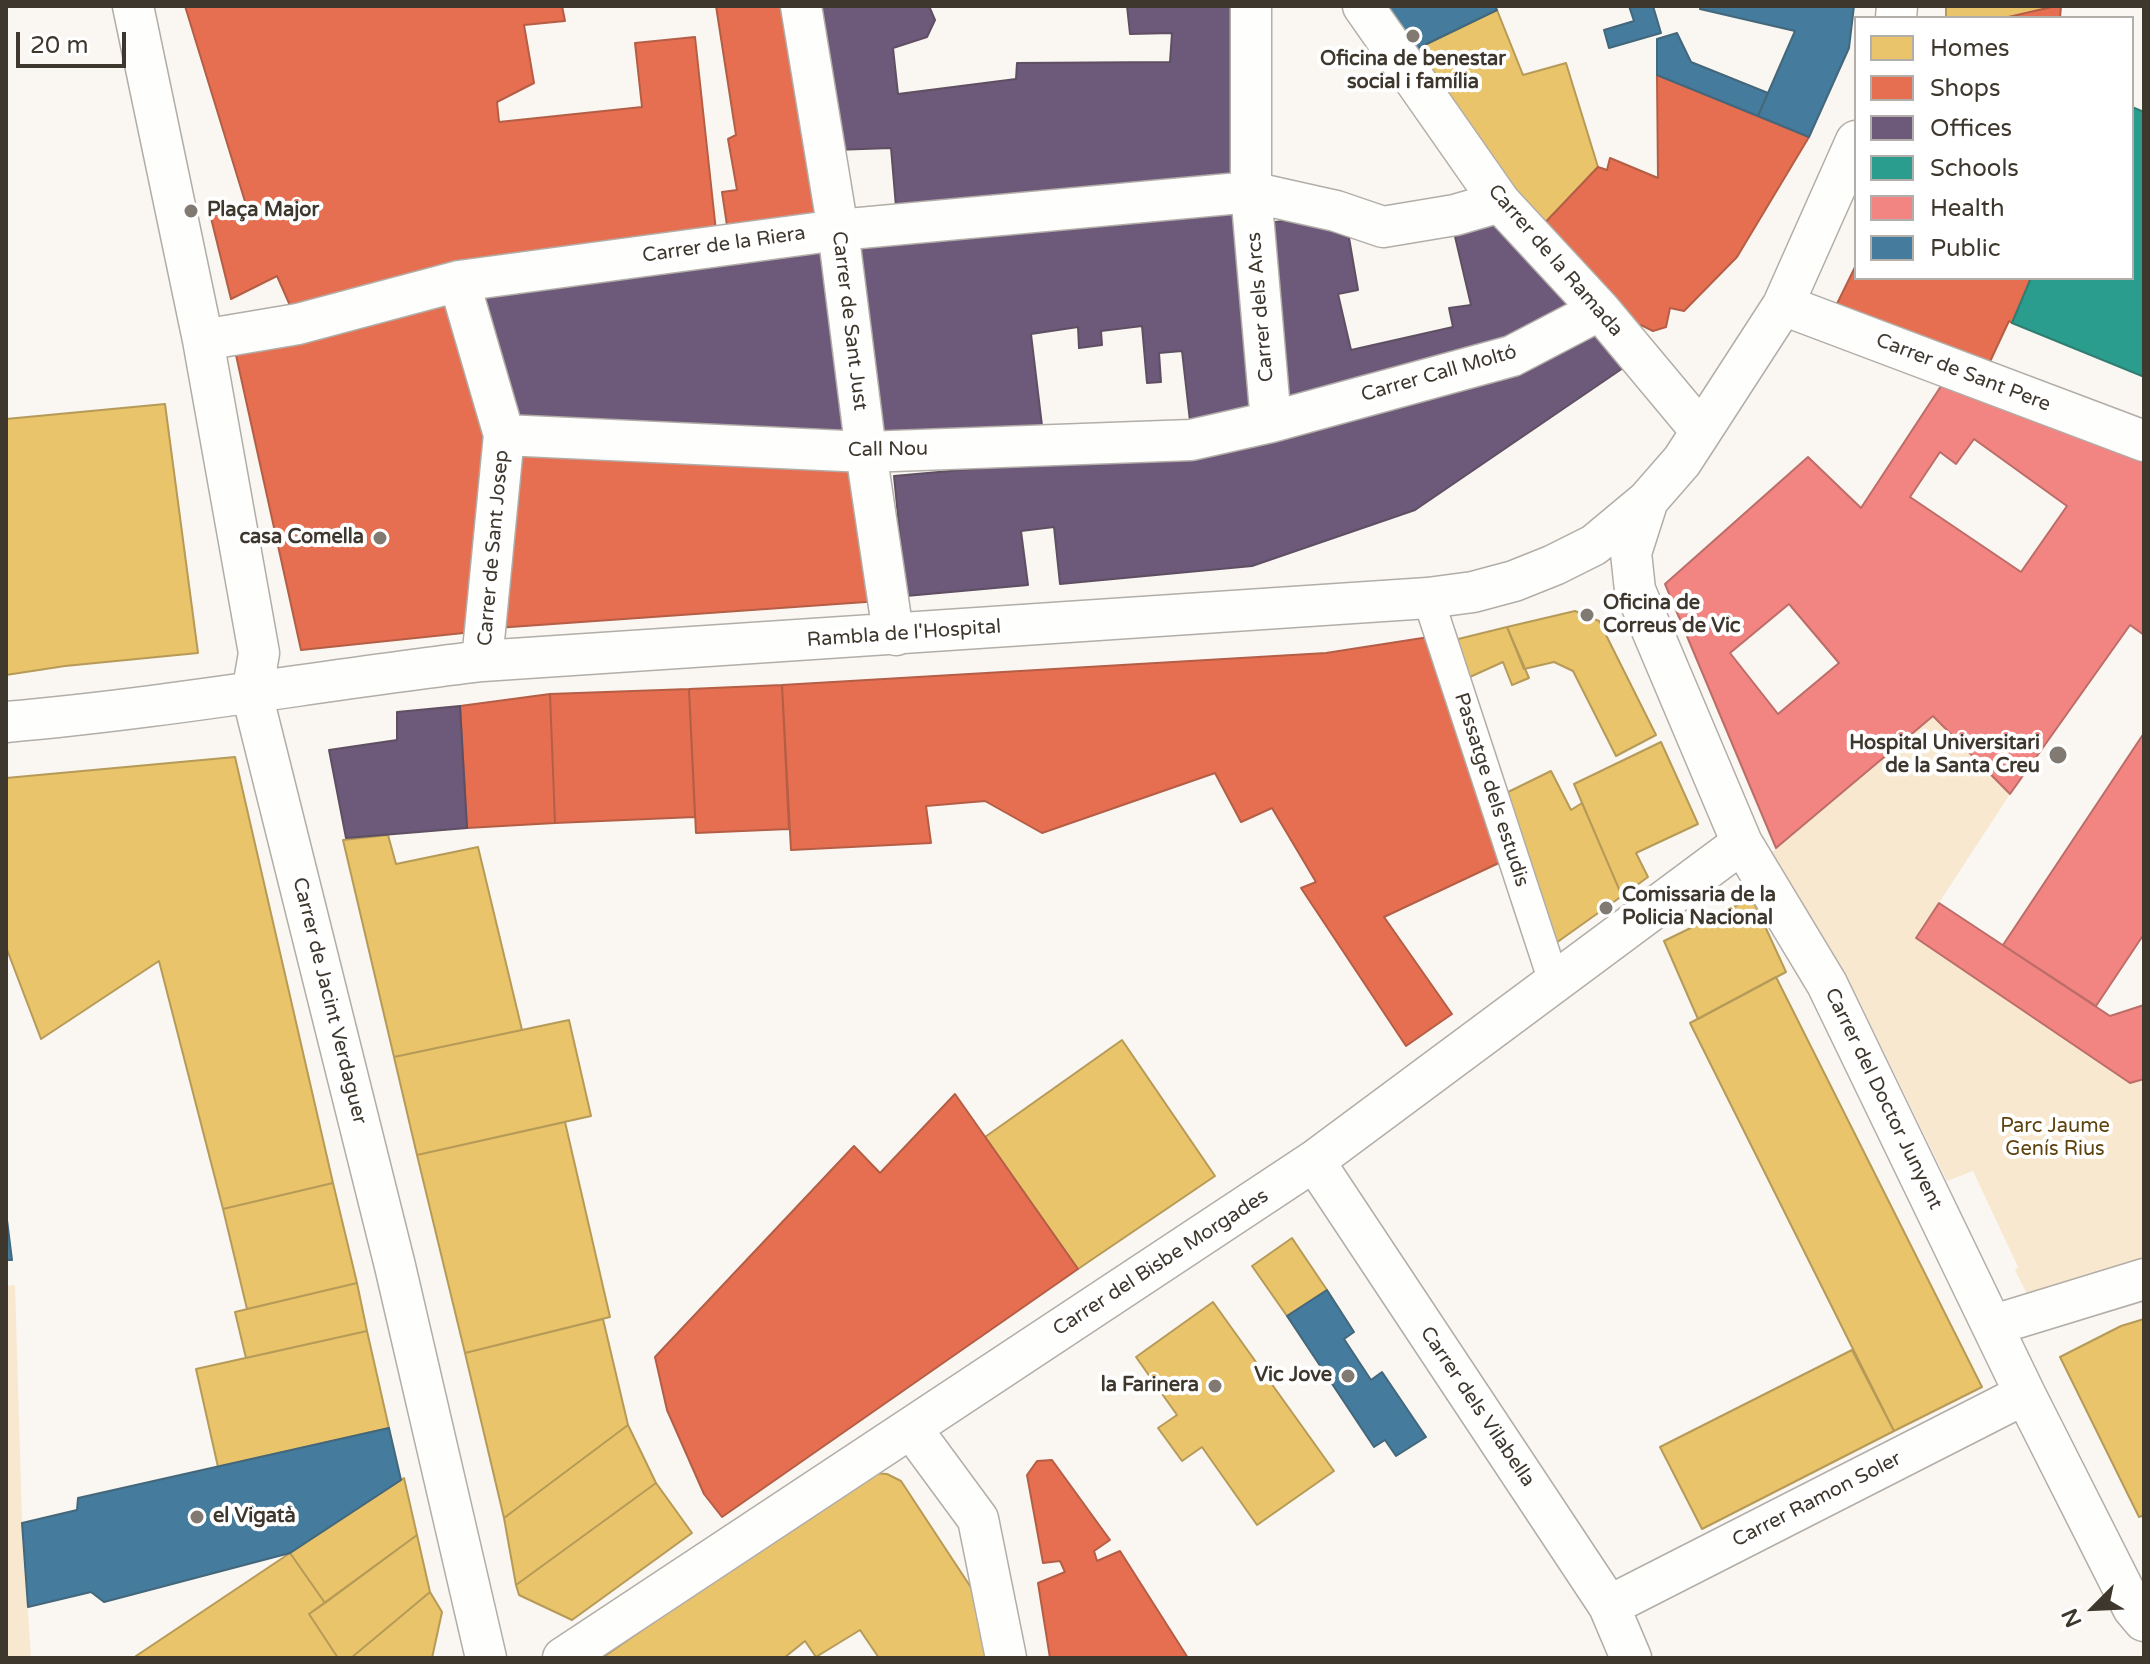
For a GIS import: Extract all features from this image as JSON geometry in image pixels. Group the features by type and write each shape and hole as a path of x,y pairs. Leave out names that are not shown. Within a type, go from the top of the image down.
{"street":[{"path":"133,6 203,340"},
{"name":"Carrer de Sant Just","path":"801,6 838,230 866,452 892,626 896,635"},
{"name":"Carrer dels Arcs","path":"1251,6 1251,192 1271,422"},
{"name":"Carrer de la Ramada","path":"1363,6 1500,202 1600,310 1701,431"},
{"name":"Rambla de l'Hospital","path":"6,722 161,707 365,675 482,661 1428,598 1473,592 1514,581 1594,545 1648,500 1682,461 1783,305 1854,145"},
{"name":"Carrer de la Riera","path":"203,340 298,324 459,281 838,230 1251,192 1336,211 1383,227 1455,215 1500,202"},
{"path":"459,281 504,435"},
{"name":"Carrer de Sant Pere","path":"1783,305 2144,441"},
{"name":"Carrer Call Moltó","path":"1271,422 1512,356 1600,310"},
{"name":"Carrer de Jacint Verdaguer","path":"203,340 259,653 252,694 395,1266 486,1658"},
{"name":"Call Nou","path":"504,435 866,452 1191,440 1271,422"},
{"name":"Carrer de Sant Josep","path":"482,661 504,435"},
{"name":"Rambla de l'Hospital","path":"1635,590 1631,553 1648,500"},
{"path":"1554,565 1601,574 1635,590"},
{"name":"Carrer del Doctor Junyent","path":"1635,590 1742,843 1827,984 2025,1394 2138,1615 2144,1654"},
{"name":"Passatge dels estudis","path":"1428,598 1554,982"},
{"name":"Carrer del Bisbe Morgades","path":"563,1658 1314,1161 1742,843"},
{"name":"Carrer dels Vilabella","path":"1314,1161 1609,1606 1631,1658"},
{"path":"1994,1325 2144,1279"},
{"name":"Carrer Ramon Soler","path":"1609,1606 2025,1394"},
{"path":"911,1428 978,1519 1006,1658"}],"green space":[{"name":"Parc Jaume Genís Rius","path":"1933,716 2010,794 1916,938 2144,1079 2144,1267 2031,1302 1973,1171 1947,1181 1858,999 1766,857"},
{"path":"15,1285 22,1523 31,1658 6,1658 6,1286"}],"building: Homes":[{"path":"1946,6 2056,6 2020,16 1946,16"},
{"path":"1497,10 1523,75 1566,63 1598,167 1540,228 1410,52"},
{"path":"165,404 198,653 6,675 6,419"},
{"name":"Oficina de Correus de Vic","path":"1575,611 1599,621 1656,735 1616,756 1573,671 1554,662 1524,669 1507,627"},
{"path":"1507,627 1529,678 1512,685 1503,662 1461,681 1446,642"},
{"path":"1661,742 1698,824 1636,853 1648,877 1622,896 1574,784"},
{"path":"235,757 333,1183 223,1209 159,961 41,1039 6,947 6,778"},
{"path":"1551,771 1571,810 1582,803 1622,896 1556,943 1502,795"},
{"path":"388,835 396,864 478,847 522,1030 394,1057 343,840"},
{"path":"1752,898 1786,972 1698,1019 1664,941"},
{"path":"1776,977 1982,1387 1894,1431 1690,1023"},
{"path":"569,1020 591,1116 417,1155 394,1057"},
{"path":"1122,1040 1215,1176 1078,1269 985,1137"},
{"path":"565,1122 610,1317 465,1353 417,1155"},
{"path":"333,1183 357,1283 247,1309 223,1209"},
{"path":"1292,1238 1327,1290 1287,1316 1252,1266"},
{"path":"357,1283 367,1331 246,1358 235,1312"},
{"name":"la Farinera","path":"1213,1302 1334,1471 1257,1525 1202,1447 1182,1461 1158,1428 1177,1415 1136,1357"},
{"path":"603,1319 628,1425 504,1518 465,1353"},
{"path":"2144,1319 2144,1515 2139,1517 2060,1357 2121,1326"},
{"path":"367,1331 389,1428 218,1467 196,1369"},
{"path":"1852,1350 1894,1431 1702,1529 1660,1447"},
{"path":"628,1425 656,1483 516,1585 504,1518"},
{"path":"873,1473 887,1474 901,1481 995,1624 1000,1658 879,1658 860,1630 816,1657 805,1641 784,1658 602,1658 859,1479"},
{"path":"404,1478 417,1535 325,1603 290,1553"},
{"path":"656,1483 692,1533 572,1620 519,1595 516,1585"},
{"path":"417,1535 430,1592 351,1658 338,1658 309,1614"},
{"path":"290,1553 325,1603 309,1614 338,1658 133,1658"},
{"path":"430,1592 442,1612 432,1658 351,1658"}],"building: Shops":[{"path":"185,6 562,6 565,21 524,25 534,83 497,102 499,122 642,107 635,43 695,37 716,231 296,319 277,276 231,299 210,214 247,208"},
{"path":"716,6 792,6 825,221 728,232 722,192 737,190 728,139 736,135"},
{"path":"2056,6 2061,6 2060,16 2013,16"},
{"path":"1657,75 1809,137 1737,257 1684,311 1670,308 1666,327 1653,331 1641,325 1629,333 1540,228 1598,167 1607,170 1610,158 1658,178"},
{"path":"1854,269 1854,280 2030,280 2012,323 2009,321 1987,368 1831,316"},
{"name":"casa Comella","path":"456,296 493,444 473,632 301,650 234,346"},
{"path":"514,443 855,463 880,601 496,628"},
{"path":"1429,637 1503,861 1384,917 1452,1014 1406,1046 1301,888 1316,882 1272,808 1241,822 1215,773 1042,833 985,801 926,806 931,843 791,850 782,685 1326,653"},
{"path":"782,685 789,829 696,833 689,689"},
{"path":"689,689 695,817 555,823 550,694"},
{"path":"550,694 555,823 467,828 460,706"},
{"path":"955,1094 1078,1269 722,1517 704,1494 667,1410 655,1357 854,1146 880,1173"},
{"path":"1052,1460 1110,1540 1094,1551 1097,1561 1120,1551 1188,1658 1050,1658 1038,1583 1065,1572 1060,1561 1043,1563 1027,1475 1037,1461"}],"building: Offices":[{"path":"812,6 929,6 935,20 927,37 893,48 898,94 1016,79 1017,63 1170,62 1172,33 1130,34 1127,6 1249,6 1239,186 896,207 891,148 834,150"},
{"path":"1239,200 1253,414 1191,430 1182,351 1159,353 1161,382 1147,383 1142,326 1101,331 1102,345 1079,348 1078,327 1031,334 1043,434 875,436 849,236"},
{"path":"1316,216 1348,232 1358,290 1338,294 1351,350 1453,327 1449,308 1471,305 1453,228 1488,217 1571,306 1512,347 1281,400 1269,223"},
{"path":"828,237 855,432 513,430 477,290"},
{"path":"1594,321 1626,366 1415,510 1252,566 1060,584 1054,527 1021,531 1028,585 906,596 894,476 1174,451"},
{"path":"460,706 467,828 346,838 329,750 397,740 397,712"}],"building: Schools":[{"path":"2134,108 2144,112 2142,376 2012,323 2030,280 2134,280"}],"building: Health":[{"name":"Hospital Universitari de la Santa Creu","path":"1949,374 2144,454 2144,635 2130,625 2010,794 1933,716 1776,848 1665,584 1808,457 1861,508","holes":["1974,439 2067,506 2021,572 1910,497 1940,452 1956,464","1789,604 1839,663 1778,714 1730,653"]},
{"path":"2144,733 2144,934 2096,1006 2003,945"},
{"path":"1939,903 2110,1016 2144,1005 2144,1079 2130,1083 1916,938"}],"building: Public":[{"path":"1378,6 1495,6 1497,10 1410,52"},
{"path":"1629,6 1653,6 1661,33 1609,48 1604,30 1634,21"},
{"path":"1701,6 1854,6 1849,48 1809,137 1758,116 1795,31 1700,9"},
{"path":"1677,33 1691,62 1768,93 1758,116 1657,75 1657,39"},
{"path":"6,1212 12,1260 6,1260"},
{"name":"Vic Jove","path":"1327,1290 1354,1332 1344,1339 1371,1380 1382,1372 1426,1437 1396,1456 1385,1440 1374,1447 1287,1316"},
{"name":"el Vigatà","path":"389,1428 401,1480 290,1553 104,1602 91,1592 28,1607 22,1523 77,1510 78,1498"}],"place":[{"name":"Oficina de benestar social i família","path":"1413,36"},
{"name":"Plaça Major","path":"191,211"},
{"name":"casa Comella","path":"380,538"},
{"name":"Oficina de Correus de Vic","path":"1587,615"},
{"name":"Hospital Universitari de la Santa Creu","path":"2058,755"},
{"name":"Comissaria de la Policia Nacional","path":"1606,908"},
{"name":"Vic Jove","path":"1348,1376"},
{"name":"la Farinera","path":"1215,1386"},
{"name":"el Vigatà","path":"197,1517"}]}
